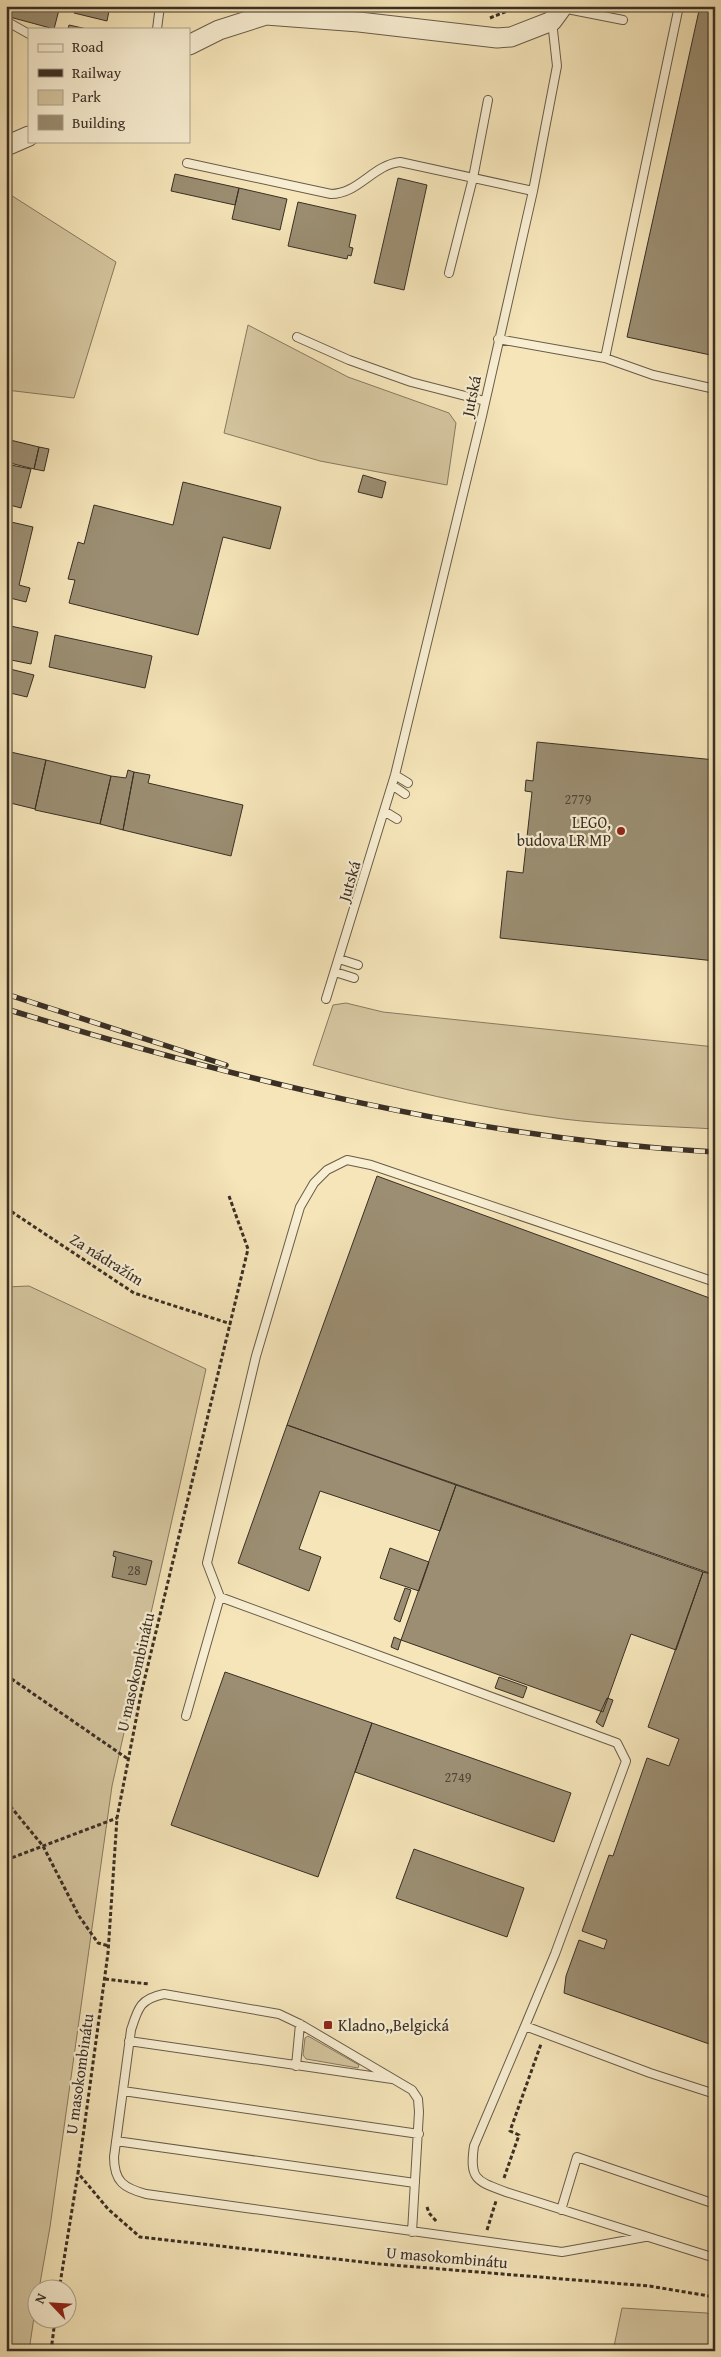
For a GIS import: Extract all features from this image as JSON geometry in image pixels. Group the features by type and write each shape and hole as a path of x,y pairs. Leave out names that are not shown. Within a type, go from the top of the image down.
{"street":[{"path":"190,44 219,30 266,15 359,22 497,38 511,37 559,12"},
{"path":"6,146 28,136"}],"lane":[{"path":"157,28 160,6"},
{"path":"605,358 678,6"},
{"path":"559,12 623,20"},
{"name":"Jutská","path":"326,999 395,775 485,401 532,191 557,66 559,12"},
{"path":"6,21 28,33"},
{"path":"449,273 473,178 488,100"},
{"path":"187,163 331,194 341,194 352,189 381,168 391,163 400,162 532,191"},
{"path":"297,337 349,360 411,382 485,401"},
{"path":"498,339 605,358 653,375 715,389"},
{"path":"395,775 408,783"},
{"path":"392,785 405,794"},
{"path":"384,811 397,819"},
{"path":"339,959 358,966"},
{"path":"335,972 354,978"},
{"path":"186,1716 220,1597 207,1563 256,1356 300,1207 314,1183 327,1170 347,1160 371,1165 715,1282"},
{"path":"220,1597 617,1743 626,1762 556,1954 474,2146 471,2165 473,2174 480,2182 561,2210 715,2258"},
{"path":"412,2232 419,2134 418,2099 412,2090 398,2080 300,2024 279,2014 164,1994 149,1997 138,2010 129,2041 116,2141 114,2171 120,2181 131,2190 146,2194 412,2232 562,2252 646,2237"},
{"path":"296,2066 300,2024"},
{"path":"525,2026 650,2073 715,2094"},
{"path":"129,2041 398,2080"},
{"path":"123,2091 419,2134"},
{"path":"116,2141 415,2183"},
{"path":"561,2210 577,2157 715,2204"}],"path":[{"name":"U masokombinátu","path":"229,1196 248,1249 141,1694 117,1818 109,1946 78,2173 108,2209 140,2237 380,2264 649,2286 715,2297"},
{"name":"Za nádražím","path":"6,1208 134,1294 231,1324"},
{"path":"6,1675 128,1759"},
{"path":"6,1801 43,1846 79,1916 98,1943 109,1946"},
{"path":"6,1860 117,1818"},
{"path":"61,2280 78,2173"},
{"path":"51,2351 54,2330"}],"green space":[{"path":"6,192 116,262 74,398 6,390"},
{"path":"248,325 348,377 449,413 456,423 447,485 320,461 224,433"},
{"path":"346,1003 383,1012 715,1047 715,1129 601,1123 531,1114 437,1096 313,1065 333,1005"},
{"path":"29,1286 206,1369 112,1786 50,2227 41,2280 28,2280 28,2330 32,2330 29,2351 6,2351 6,1287"},
{"path":"308,2036 359,2065 358,2068 306,2059 303,2055 305,2038"},
{"path":"622,2308 707,2313 715,2317 715,2351 613,2351"}],"building":[{"path":"6,6 60,6 54,28 6,16"},
{"path":"75,6 110,6 107,21 74,13"},
{"path":"700,6 715,6 715,356 627,337"},
{"path":"69,25 82,28 68,28"},
{"path":"175,174 239,188 235,205 171,191"},
{"path":"398,178 427,185 404,290 374,283"},
{"path":"239,188 287,199 280,230 232,219"},
{"path":"298,202 356,215 349,247 353,248 351,256 348,255 347,259 288,246"},
{"path":"6,439 39,447 34,469 6,462"},
{"path":"39,447 49,449 44,471 34,469"},
{"path":"6,464 31,469 21,508 6,504 6,493 10,483 6,482"},
{"path":"363,475 386,482 382,498 358,492"},
{"path":"183,482 281,507 270,549 223,537 198,635 69,603 75,580 68,579 78,542 84,544 94,505 173,525"},
{"path":"11,522 33,527 19,585 30,588 26,602 6,597 6,539"},
{"path":"6,625 38,632 31,664 6,659"},
{"path":"55,635 152,656 145,688 49,667"},
{"path":"6,668 34,675 27,697 6,692"},
{"name":"LEGO, budova LR MP","path":"537,742 715,760 715,961 500,938 507,871 523,873 532,792 525,791 526,780 533,781"},
{"path":"6,751 46,760 35,809 6,802"},
{"path":"46,760 111,776 100,824 35,810"},
{"path":"128,770 134,772 123,830 100,824 111,776 126,778"},
{"path":"134,772 150,775 148,783 243,805 231,856 123,830"},
{"path":"377,1176 715,1300 715,1575 287,1425"},
{"path":"287,1425 456,1485 440,1531 320,1491 299,1549 321,1557 309,1591 238,1563"},
{"path":"456,1485 703,1572 676,1650 631,1634 603,1712 401,1640"},
{"path":"390,1548 429,1562 419,1591 380,1578"},
{"path":"114,1551 152,1561 146,1585 112,1577 116,1557 113,1556"},
{"path":"703,1572 715,1575 715,2046 564,1993 566,1976 579,1940 604,1949 607,1940 582,1931 609,1855 613,1856 647,1758 669,1766 679,1739 648,1727"},
{"path":"405,1588 411,1590 400,1622 394,1619"},
{"path":"394,1637 401,1640 398,1650 391,1647"},
{"path":"225,1672 372,1723 318,1877 171,1825"},
{"path":"499,1677 527,1687 523,1698 495,1688"},
{"path":"607,1698 613,1700 603,1727 596,1722"},
{"path":"372,1723 571,1793 554,1842 355,1772"},
{"path":"414,1849 524,1888 507,1937 396,1898"}],"railway":[{"path":"6,994 226,1065"},
{"path":"6,1009 180,1059 356,1102 534,1134 624,1145 715,1152"}],"place":[{"name":"LEGO, budova LR MP","path":"621,831"},
{"name":"Kladno,,Belgická","path":"328,2025"}]}
